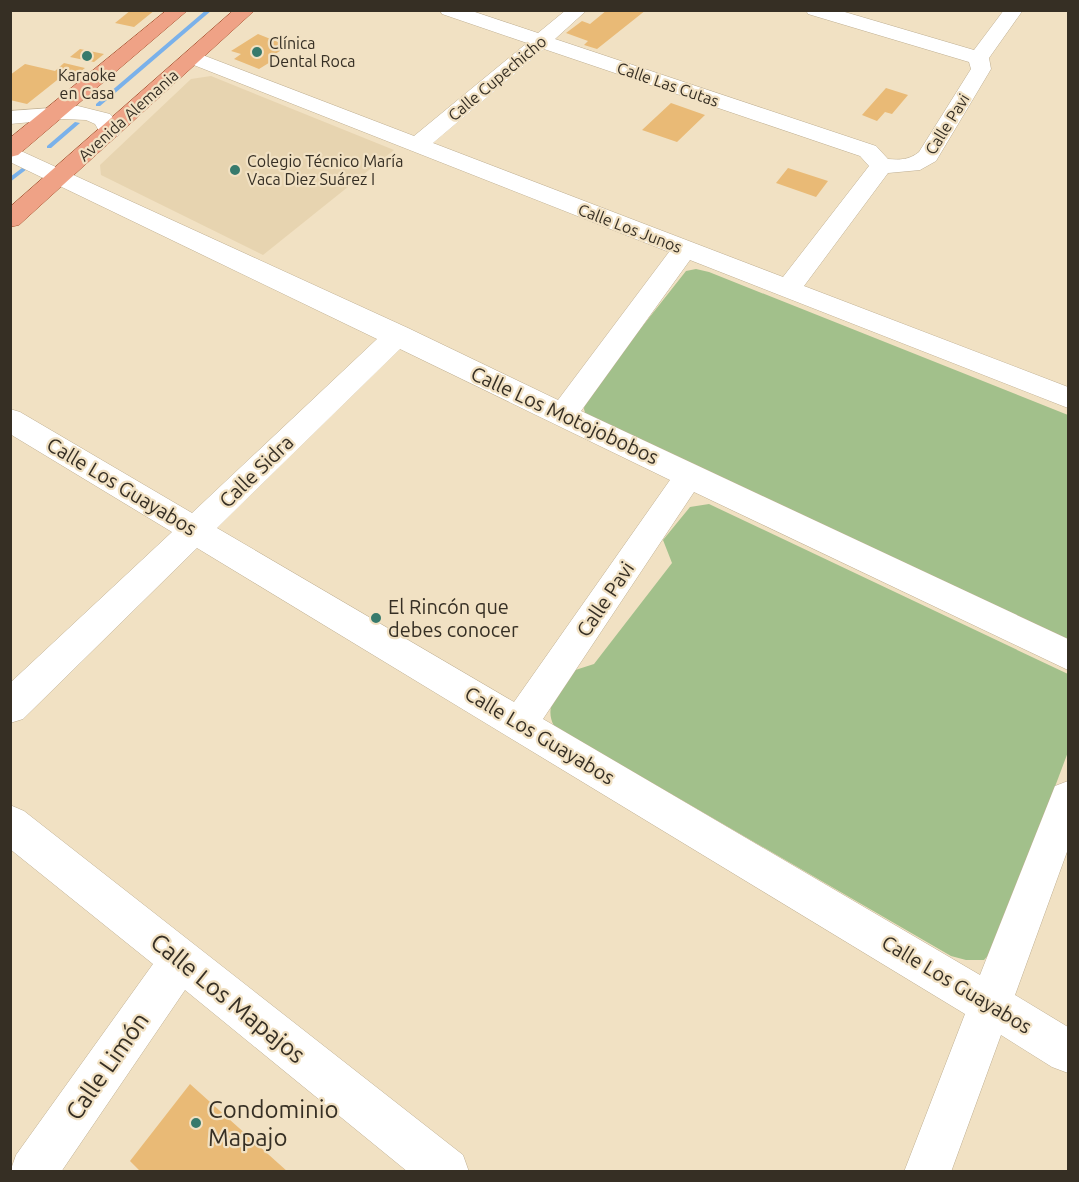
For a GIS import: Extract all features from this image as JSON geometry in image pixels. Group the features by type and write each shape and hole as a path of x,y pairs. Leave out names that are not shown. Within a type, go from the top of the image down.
{"main road":[{"path":"10,152 179,10"},
{"name":"Avenida Alemania","path":"10,220 246,10"}],"street":[{"name":"Calle Las Cutas","path":"449,10 875,159"},
{"name":"Calle Cupechicho","path":"417,145 578,10"},
{"path":"815,10 979,58"},
{"name":"Calle Pavi","path":"875,159 912,166 922,162 928,156 981,69 979,58 1014,10"},
{"name":"Calle Los Junos","path":"193,58 1068,398"},
{"path":"10,118 78,112 95,115 108,122 111,131"},
{"name":"Calle Los Motojobobos","path":"10,152 1068,655"},
{"path":"788,289 875,159"},
{"path":"563,414 685,249"},
{"name":"Calle Sidra","path":"10,707 398,335"},
{"name":"Calle Los Guayabos","path":"10,420 1068,1051"},
{"name":"Calle Pavi","path":"520,723 690,474"},
{"path":"927,1172 1068,799"},
{"name":"Calle Los Mapajos","path":"10,824 446,1172"},
{"name":"Calle Limón","path":"33,1172 181,960"}],"shaded area":[{"name":"Colegio Técnico María Vaca Diez Suárez I","path":"211,76 394,150 263,255 101,175 100,165 191,79"}],"green space":[{"path":"696,269 709,272 1068,415 1068,643 587,420 584,409 585,399 686,271"},
{"path":"709,504 1068,674 1068,752 994,949 984,960 966,960 951,956 554,726 550,713 551,706 566,673 594,664 672,563 663,540 690,507"}],"building":[{"path":"131,10 155,10 134,27 115,23"},
{"path":"607,10 646,10 597,49 584,45 588,41 566,33 582,21 590,24"},
{"name":"Clínica Dental Roca","path":"258,34 288,46 275,54 280,56 259,69 234,59 241,54 231,51"},
{"name":"Karaoke en Casa","path":"80,49 104,54 94,62 70,57"},
{"path":"64,63 85,68 76,75 66,73 27,104 10,100 10,75 25,64 55,71"},
{"path":"886,88 908,95 892,114 885,112 877,121 862,115"},
{"path":"671,103 705,115 677,142 642,130"},
{"path":"788,168 828,181 816,197 776,183"},
{"name":"Condominio Mapajo","path":"190,1084 288,1172 141,1172 130,1161"}],"waterway":[{"path":"98,105 210,10"},
{"path":"49,147 77,123"},
{"path":"10,180 24,169"}],"place":[{"name":"Clínica Dental Roca","path":"257,52"},
{"name":"Karaoke en Casa","path":"87,56"},
{"name":"Colegio Técnico María Vaca Diez Suárez I","path":"235,170"},
{"name":"El Rincón que debes conocer","path":"376,618"},
{"name":"Condominio Mapajo","path":"196,1123"}]}
